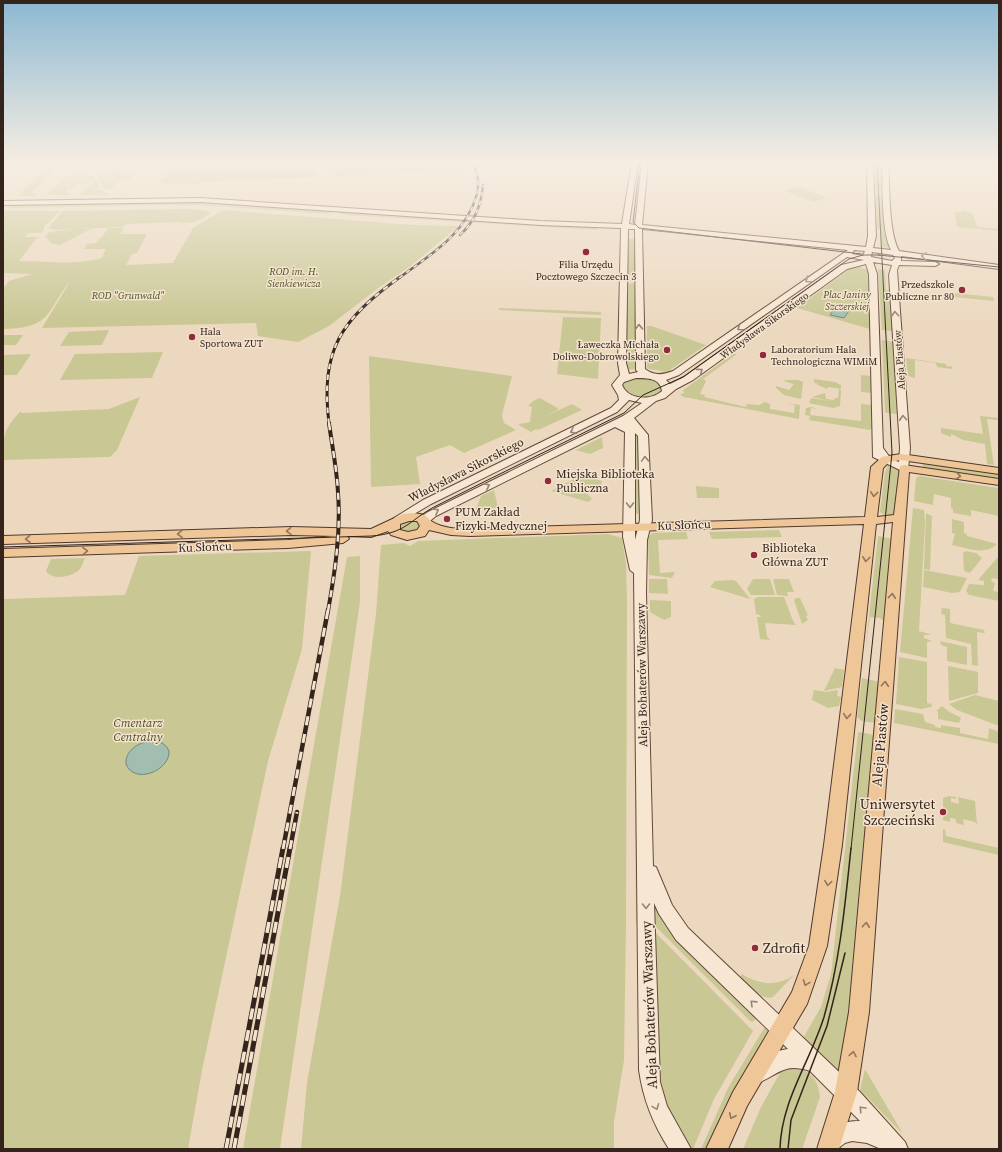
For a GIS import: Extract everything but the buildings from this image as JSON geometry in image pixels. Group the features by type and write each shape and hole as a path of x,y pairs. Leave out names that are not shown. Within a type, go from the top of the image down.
{"main road":[{"path":"880,459 999,482"},
{"name":"Aleja Piastów","path":"717,1149 749,1084 807,983 816,955 822,926 871,520 880,459"},
{"path":"905,463 999,471"},
{"name":"Aleja Piastów","path":"829,1146 846,1092 854,1048 861,992 905,463"},
{"name":"Ku Słońcu","path":"3,540 280,531 365,533 380,531 397,521 414,516 434,528 445,530 497,531"},
{"path":"871,520 894,520 900,516"},
{"name":"Ku Słońcu","path":"3,553 294,544 350,538 497,531 871,520"},
{"path":"397,521 393,528 395,532 409,536 423,531 426,527 426,523"}],"street":[{"path":"338,216 473,225 632,229 896,252 999,267"},
{"path":"420,216 604,229 616,234 632,229"},
{"path":"633,216 622,363 625,375 624,378 619,381 617,386 623,394 635,399 652,400"},
{"path":"635,216 632,229 640,367 642,372 665,383 668,391"},
{"path":"656,231 845,254 869,261 869,250 872,236 871,216"},
{"path":"888,216 889,230 896,252"},
{"path":"845,254 854,251 869,250"},
{"name":"Aleja Piastów","path":"896,252 899,258 893,273 905,463"},
{"name":"Władysława Sikorskiego","path":"624,378 634,375 665,377 676,373 845,254"},
{"name":"Aleja Piastów","path":"869,261 873,270 874,280 880,459"},
{"name":"Władysława Sikorskiego","path":"426,523 426,518 432,514 631,416 652,400 662,396 690,378 844,267 869,261 896,264 980,265"},
{"name":"Władysława Sikorskiego","path":"397,521 427,502 608,414 623,402 623,394"},
{"path":"608,414 606,419 615,424"},
{"name":"Aleja Bohaterów Warszawy","path":"631,416 630,421 642,432 644,438 645,526 641,540 640,593 650,1081 654,1103 660,1117 681,1149"},
{"name":"Aleja Bohaterów Warszawy","path":"615,424 627,428 630,433 629,537 640,593"},
{"name":"Aleja Bohaterów Warszawy","path":"646,853 654,886 665,909 675,924 699,951 846,1092 898,1148"},
{"path":"749,1084 767,1066 780,1060 799,1058 814,1062"},
{"path":"829,1146 840,1134 855,1131 873,1134 898,1148"}],"green space":[{"name":"ROD im. H. Sienkiewicza","path":"3,216 55,216 44,227 44,230 41,233 28,233 25,237 41,237 36,239 19,261 81,262 102,258 106,249 84,249 87,244 96,243 108,228 124,228 120,234 147,234 137,253 132,254 126,265 173,263 193,228 213,216 296,216 412,225 459,226 408,268 381,286 329,326 298,342 258,336 256,323 42,328 71,280 46,316 40,321 19,328 3,329 3,289 9,281 32,274 3,273"},
{"path":"59,216 206,216 191,223 126,224 122,227 55,230 48,228"},
{"path":"357,216 419,216 599,227 598,230"},
{"path":"877,216 887,216 891,248 882,247 881,230 877,228"},
{"path":"956,216 974,216 977,227 999,229 999,231 957,227"},
{"path":"91,229 60,245 51,243 45,236 50,232"},
{"path":"626,239 634,239 636,276 626,275"},
{"name":"Plac Janiny Szczerskiej","path":"852,267 859,267 868,270 870,329 797,308"},
{"path":"878,269 885,270 886,290 891,290 893,331 882,330"},
{"path":"633,283 636,285 637,369 626,370 626,284"},
{"path":"953,293 993,297 994,301 954,297"},
{"path":"499,308 601,312 601,315 499,310"},
{"path":"563,317 601,318 598,379 557,374"},
{"path":"647,326 651,326 706,345 667,372 649,369 647,368"},
{"path":"109,330 102,345 60,346 69,332"},
{"path":"3,335 23,335 16,345 3,345"},
{"path":"882,340 894,342 898,414 886,413 885,411"},
{"path":"163,352 152,378 60,380 75,354"},
{"path":"31,354 17,375 3,375 4,355"},
{"path":"733,354 737,354 703,379 706,381 700,394 705,395 704,397 746,407 747,404 759,405 765,402 770,404 770,409 794,413 795,405 786,403 800,405 799,419 680,395 685,392 682,391"},
{"path":"369,356 512,376 502,415 504,423 516,430 464,453 450,445 416,457 420,484 371,487"},
{"path":"906,358 946,364 946,366 953,367 951,369 937,367 936,363 915,360 915,378 908,376"},
{"path":"861,375 871,376 872,393 861,392"},
{"path":"639,377 653,380 664,388 656,395 646,398 625,392 622,385 624,382"},
{"path":"814,379 835,382 841,385 841,389 828,387 827,389 816,384 818,383 814,383"},
{"path":"798,380 803,382 801,399 784,395 776,388 776,386 789,390 794,384 783,381"},
{"path":"839,389 841,390 840,406 833,408 809,403 811,398 831,401 812,397 825,393 826,399 834,400 835,398 838,398"},
{"path":"140,397 117,450 110,457 3,460 3,445 7,428 21,411 21,413 109,409"},
{"path":"540,398 559,409 544,417 572,404 582,410 531,432 519,424 530,422 532,407 528,406 533,401"},
{"path":"861,404 872,405 872,428 870,430 809,420 810,416 805,415 806,408 811,407 818,409 811,408 810,415 861,421"},
{"path":"980,416 999,418 999,420 987,419 994,465 987,464 985,444 963,440 951,434 951,437 941,433 941,428 983,434"},
{"path":"627,422 639,433 643,514 634,514"},
{"path":"602,437 603,448 590,454 576,450"},
{"path":"922,461 999,472 999,480 923,469"},
{"path":"888,465 900,470 895,516 885,515 880,512 885,472"},
{"path":"920,476 998,488 999,516 971,510 971,516 953,513 953,509 951,508 951,498 934,494 933,505 914,501 916,478"},
{"path":"576,477 589,477 602,481 600,491 583,486"},
{"path":"574,479 580,487 561,487 582,488 592,499 588,502 551,491"},
{"path":"696,486 719,488 719,498 697,498"},
{"path":"494,490 498,508 476,509 481,496"},
{"path":"913,508 924,510 925,523 919,631 932,635 924,635 924,638 932,641 927,642 927,658 900,652"},
{"path":"926,513 932,516 930,570 924,569"},
{"path":"952,519 964,522 964,533 967,534 967,536 997,544 987,550 976,550 952,545 955,534 952,533"},
{"path":"405,520 419,521 421,529 410,533 399,530 398,526"},
{"path":"779,530 782,537 712,539 709,532"},
{"path":"686,532 688,539 658,540 660,573 675,572 672,578 649,575 648,537 652,533"},
{"path":"608,534 622,538 626,564 627,601 624,1060 614,1122 614,1149 301,1149 307,1083 340,896 376,614 381,545 404,543 410,546 418,541"},
{"path":"878,536 893,539 883,659 880,658 884,621 880,618 870,617 865,652"},
{"name":"Cmentarz Centralny","path":"311,551 302,649 268,761 202,1070 188,1149 3,1149 3,599 125,595 139,556"},
{"path":"966,551 976,553 982,558 970,573 964,571 963,553"},
{"path":"360,556 360,602 280,1149 243,1149 347,557"},
{"path":"998,557 999,579 991,578 992,582 995,583 993,591 999,592 999,601 969,595 966,591 969,584 984,585 984,581 978,580"},
{"path":"85,558 80,569 71,575 57,577 46,571 51,559"},
{"path":"924,570 967,578 960,592 952,593 923,587"},
{"path":"649,579 667,579 668,594 649,593"},
{"path":"753,579 770,579 775,595 751,595 747,589"},
{"path":"773,579 789,579 794,592 787,592 788,596 777,595"},
{"path":"715,581 736,581 750,599 710,587"},
{"path":"758,597 784,597 796,625 765,623 767,636 770,640 760,639 757,617 761,617 760,615 756,614 754,599"},
{"path":"796,598 800,598 808,615 806,616 808,620 802,624 794,600"},
{"path":"650,600 671,601 671,617 664,620 650,612"},
{"path":"942,608 950,609 950,623 984,630 985,633 977,632 978,666 972,665 971,644 946,638 945,615 941,614"},
{"path":"940,641 967,647 967,665 947,661 947,647 941,645"},
{"path":"634,645 638,645 640,923 636,923"},
{"path":"899,657 927,662 927,703 932,704 931,707 921,709 896,704"},
{"path":"948,666 978,672 978,693 949,701"},
{"path":"835,668 844,670 842,687 824,691"},
{"path":"862,678 880,682 875,723 862,721 857,717"},
{"path":"814,690 826,692 838,690 837,696 841,697 839,706 828,708 812,700"},
{"path":"975,695 999,701 999,726 957,710 949,704"},
{"path":"942,706 961,718 959,723 938,719 938,711 936,711"},
{"path":"895,709 923,714 925,722 935,725 935,727 941,728 941,725 960,728 960,733 988,739 989,728 999,732 999,744 894,723"},
{"path":"858,732 870,734 875,737 851,1002 838,1076 820,1058 820,1054 809,1047 802,1040 821,1007 831,974"},
{"path":"949,796 956,797 956,799 951,798 951,802 959,804 958,797 975,801 977,825 975,822 963,819 964,825 956,823 956,819 950,818 950,822 943,820 943,798"},
{"path":"943,829 945,830 946,836 999,848 999,855 943,842"},
{"path":"650,891 760,1017 752,1022 749,1020 654,925"},
{"path":"653,930 753,1031 714,1099 693,1149 689,1149 657,1087"},
{"path":"742,974 748,978 768,983 775,983 788,979 794,975 773,997 769,998 760,995 751,988 740,977"},
{"path":"766,1025 772,1030 708,1149 701,1149 728,1088"},
{"path":"791,1068 804,1070 812,1076 817,1085 820,1097 802,1149 743,1149 761,1107 781,1071"},
{"path":"865,1069 903,1134 860,1090"}],"shaded area":[{"path":"837,305 851,308 844,318 830,315"},
{"path":"148,741 158,741 163,744 169,751 168,758 164,764 151,773 136,774 130,770 126,764 127,755 136,746"}],"tram line":[{"path":"634,216 633,222 639,228 862,254"},
{"path":"880,216 882,255"},
{"path":"3,547 372,536 393,532 401,529 436,506 624,413 643,395 683,377 849,259 863,255 878,255"},
{"path":"851,849 892,453 882,255"},
{"path":"882,255 999,267"},
{"path":"780,1149 785,1114 818,1034 830,996 841,933 851,848"},
{"path":"788,1149 791,1120 827,1026 845,953"}],"railway":[{"path":"399,278 446,242 456,232 468,216"},
{"path":"460,235 470,224 475,216"},
{"path":"329,424 327,398 328,375 332,356 339,338 349,323 363,308 400,277"},
{"path":"328,611 335,567 339,522 337,475 329,423"},
{"path":"283,849 328,610"},
{"path":"290,849 297,812"},
{"path":"226,1149 283,848"},
{"path":"234,1149 290,848"}],"place":[{"name":"Filia Urzędu Pocztowego Szczecin 3","path":"586,252"},
{"name":"Przedszkole Publiczne nr 80","path":"962,290"},
{"name":"Hala Sportowa ZUT","path":"192,337"},
{"name":"Ławeczka Michała Doliwo-Dobrowolskiego","path":"667,350"},
{"name":"Laboratorium Hala Technologiczna WIMiM","path":"763,355"},
{"name":"Miejska Biblioteka Publiczna","path":"548,481"},
{"name":"PUM Zakład Fizyki Medycznej","path":"447,519"},
{"name":"Biblioteka Główna ZUT","path":"754,555"},
{"name":"Uniwersytet Szczeciński","path":"943,812"},
{"name":"Zdrofit","path":"755,948"}],"park label":[{"name":"ROD \"Grunwald\"","path":"128,295"}]}
